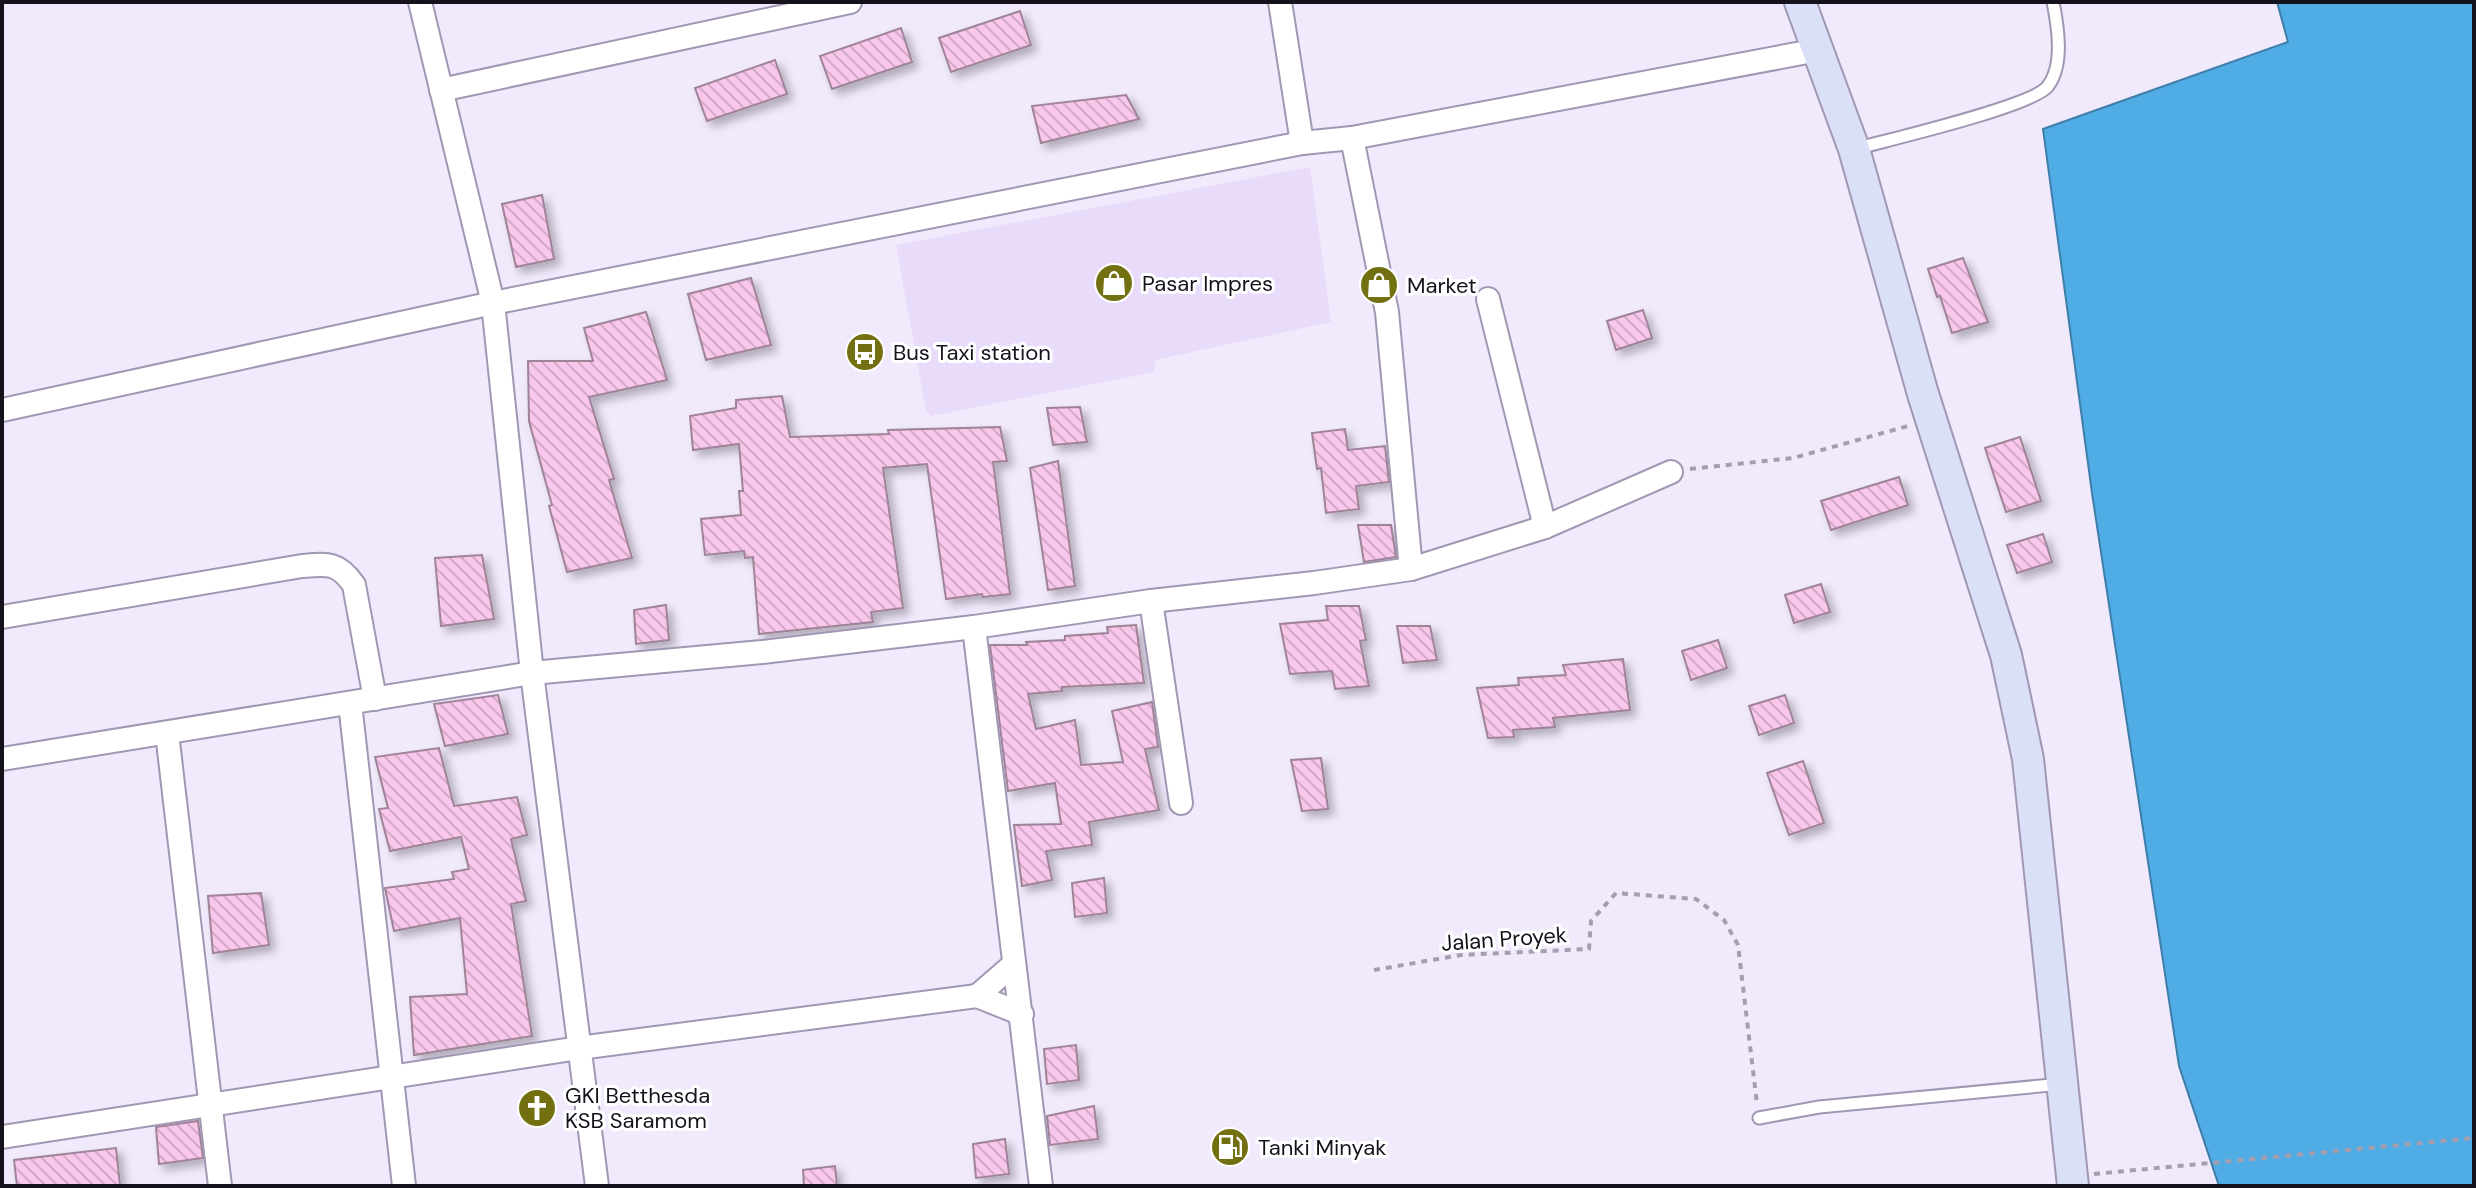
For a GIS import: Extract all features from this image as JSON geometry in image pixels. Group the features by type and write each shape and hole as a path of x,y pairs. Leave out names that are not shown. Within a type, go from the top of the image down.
{"main road":[{"path":"1800,2 1854,149 1932,420 2006,655 2028,759 2072,1181"}],"street":[{"path":"420,2 493,303 532,673 597,1186"},
{"path":"441,90 850,2"},
{"path":"1280,2 1302,143"},
{"path":"2,410 493,303 1302,143 1352,138 1818,50"},
{"path":"1352,138 1387,312 1411,569"},
{"path":"1488,299 1545,527"},
{"path":"2,759 532,673 974,627 1151,601 1411,569 1545,527 1671,472"},
{"path":"2,617 302,566 335,566 345,572 354,585 375,699"},
{"path":"1151,601 1181,803"},
{"path":"974,627 1022,1014 1034,1185"},
{"path":"350,703 404,1186"},
{"path":"167,733 220,1186"},
{"path":"977,996 1014,964"},
{"path":"2,1137 579,1048 977,996 1022,1014"}],"lane":[{"path":"1854,149 2022,103 2048,88 2059,60 2053,2"},
{"path":"1759,1118 1819,1107 2062,1084"}],"path":[{"path":"1671,472 1793,458 1932,420"},
{"name":"Jalan Proyek","path":"1374,970 1461,955 1589,949 1591,921 1616,893 1696,899 1724,920 1738,945 1759,1118"},
{"path":"2072,1181 2474,1138"}],"shaded area":[{"name":"Pasar Impres","path":"1310,167 1331,322 1155,360 1154,372 931,416 926,410 896,245"}],"water":[{"path":"2277,2 2474,2 2474,1186 2219,1186 2179,1066 2092,493 2043,129 2288,42"}],"building":[{"path":"1020,11 1031,45 951,72 939,38"},
{"path":"901,28 912,62 832,89 820,56"},
{"path":"775,60 787,94 707,121 695,88"},
{"path":"1126,95 1139,119 1041,143 1032,106"},
{"path":"542,195 554,259 516,267 502,204"},
{"path":"1963,258 1988,322 1952,333 1928,269"},
{"path":"751,278 771,345 706,360 688,294"},
{"path":"1643,310 1652,338 1616,350 1607,321"},
{"path":"646,312 667,380 589,397 614,479 609,480 632,558 567,572 529,421 528,361 593,361 584,328"},
{"path":"782,396 790,437 1000,427 1007,461 993,462 1010,594 946,599 927,464 883,468 903,608 871,612 873,622 759,634 753,557 745,558 744,551 705,555 701,519 741,515 739,491 743,491 739,444 693,450 690,416 736,408 736,400"},
{"path":"1080,407 1087,442 1053,445 1047,408"},
{"path":"1345,429 1348,450 1385,446 1389,482 1356,486 1359,509 1326,513 1321,468 1317,469 1312,433"},
{"path":"2020,437 2041,501 2006,512 1985,448"},
{"path":"1058,461 1075,586 1048,590 1030,468"},
{"path":"1899,477 1908,505 1831,530 1821,501"},
{"path":"1358,525 1391,525 1396,557 1364,562"},
{"path":"2043,534 2052,562 2017,573 2007,545"},
{"path":"482,555 494,619 441,626 435,558"},
{"path":"1821,584 1830,612 1794,623 1785,595"},
{"path":"666,605 669,640 636,644 634,610"},
{"path":"1326,606 1359,606 1366,640 1360,641 1369,686 1335,689 1332,671 1290,674 1280,624 1328,620"},
{"path":"1136,625 1144,683 1062,687 1062,691 1028,694 1036,729 1075,720 1081,765 1123,762 1112,711 1152,702 1158,747 1145,749 1159,810 1089,822 1092,845 1046,851 1052,880 1022,886 1014,825 1061,824 1055,783 1008,791 990,645 1027,645 1026,642 1065,640 1065,636 1108,633 1107,627"},
{"path":"1397,626 1430,626 1437,660 1403,663"},
{"path":"1718,640 1727,668 1691,680 1682,651"},
{"path":"1623,659 1630,710 1553,718 1555,727 1513,730 1514,737 1488,738 1477,688 1519,685 1518,678 1566,675 1563,665"},
{"path":"498,695 508,734 445,746 434,704"},
{"path":"1785,695 1794,723 1759,735 1749,706"},
{"path":"439,748 454,806 517,797 527,835 511,839 526,901 511,904 532,1036 414,1055 410,997 467,994 460,918 394,931 385,888 454,879 452,872 469,869 461,837 390,851 379,809 388,808 375,757"},
{"path":"1321,758 1328,809 1302,811 1291,760"},
{"path":"1803,761 1824,823 1789,835 1767,773"},
{"path":"1104,878 1107,913 1075,917 1072,883"},
{"path":"261,893 269,945 213,953 208,896"},
{"path":"1076,1045 1079,1080 1047,1084 1044,1049"},
{"path":"1094,1106 1098,1139 1050,1145 1047,1116"},
{"path":"198,1121 203,1158 159,1164 156,1127"},
{"path":"1005,1139 1009,1174 976,1178 973,1144"},
{"path":"116,1148 120,1186 17,1186 14,1160"},
{"path":"835,1166 837,1186 804,1186 803,1170"}],"place":[{"name":"Pasar Impres","path":"1114,283"},
{"name":"Market","path":"1379,285"},
{"name":"Bus Taxi station","path":"865,352"},
{"name":"GKI Betthesda KSB Saramom","path":"537,1108"},
{"name":"Tanki Minyak","path":"1230,1147"}]}
